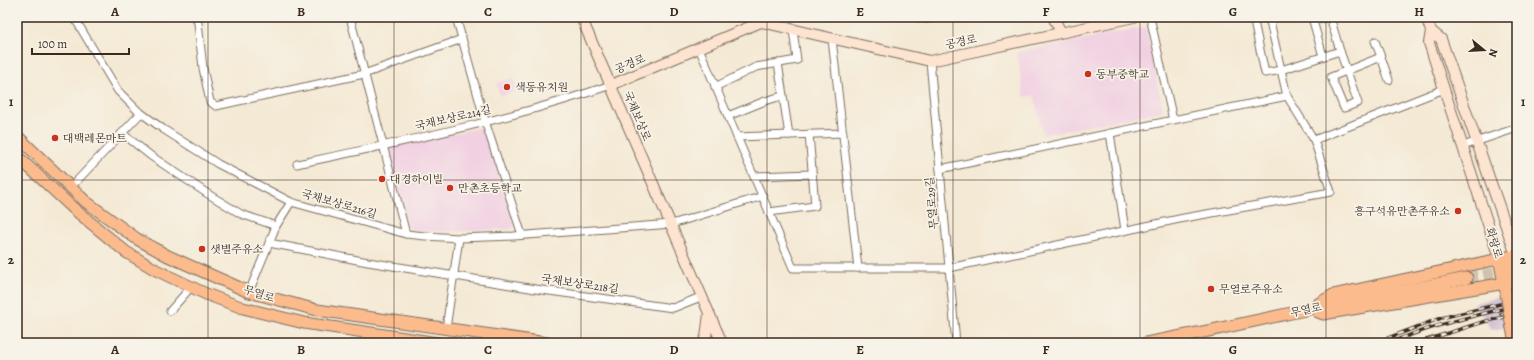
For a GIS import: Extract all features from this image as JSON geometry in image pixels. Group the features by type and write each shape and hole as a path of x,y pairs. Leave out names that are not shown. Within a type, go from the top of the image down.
{"main road":[{"name":"국채보상로","path":"581,17 672,224 722,343"},
{"path":"1053,17 1061,32"},
{"name":"공경로","path":"611,85 761,20 793,30 930,61 1134,17"},
{"name":"화랑로","path":"1426,17 1431,31 1440,39 1476,142 1511,257 1512,328 1515,343"},
{"name":"화랑로","path":"1431,31 1429,43 1463,146 1511,257"},
{"name":"무열로","path":"17,136 85,201 136,239 168,256 249,292 317,310 547,343"},
{"name":"무열로","path":"17,156 74,209 126,252 156,270 191,287 243,308 304,323 438,343"},
{"path":"1310,309 1333,295 1511,257"},
{"path":"191,287 203,271"},
{"name":"무열로","path":"1146,343 1467,278"},
{"path":"1310,309 1323,314 1512,285"},
{"path":"703,343 708,329 709,312"}],"street":[{"name":"국채보상로216길","path":"74,17 118,91 141,113 218,164 291,202 406,234 459,238 672,224"},
{"path":"196,17 203,68 210,102 216,106 364,74 462,38"},
{"path":"350,17 406,234"},
{"path":"456,17 485,122 522,235"},
{"path":"916,17 927,19 935,17"},
{"path":"1150,17 1173,120"},
{"path":"1257,17 1254,22 1266,73 1281,70 1340,51"},
{"path":"699,48 794,268 949,268 1184,218 1331,192 1314,140 1287,96 1269,17"},
{"path":"1323,56 1313,21 1329,17 1340,51 1347,71 1358,103 1344,108 1332,77 1347,71 1381,57"},
{"path":"715,87 756,67 797,60 793,30"},
{"path":"832,39 858,268"},
{"path":"1375,41 1389,80"},
{"name":"무열로29길","path":"930,61 956,343"},
{"path":"778,63 789,135"},
{"name":"국채보상로214길","path":"297,164 485,122 520,113 611,85"},
{"path":"1314,140 1444,89"},
{"path":"728,116 765,101 782,96"},
{"path":"940,169 1287,96"},
{"path":"70,187 141,113"},
{"path":"1463,146 1517,128"},
{"path":"122,133 151,156 241,214 276,226"},
{"path":"737,137 843,133"},
{"path":"1110,133 1125,230"},
{"path":"769,212 815,206 809,134"},
{"path":"754,176 812,174"},
{"path":"672,224 763,196"},
{"path":"249,292 276,226 291,202"},
{"path":"446,329 452,276 459,238"},
{"name":"국채보상로218길","path":"269,243 452,276 673,308 703,296"},
{"path":"170,311 191,287"}],"shaded area":[{"name":"동부중학교","path":"1146,27 1163,111 1043,135 1034,95 1024,97 1017,52"},
{"name":"색동유치원","path":"513,78 517,91 500,96 496,83"},
{"name":"만촌초등학교","path":"479,128 485,130 514,225 512,229 442,232 409,230 387,152 391,147 419,141 423,143 430,141 432,138"},
{"path":"1517,293 1517,325 1492,330 1474,303"}],"tunnel":[{"path":"1467,278 1511,270"}],"railway":[{"path":"1375,343 1441,318 1517,300"},
{"path":"1390,343 1447,323 1507,308"},
{"path":"1501,314 1517,310"},
{"path":"1417,343 1483,322 1509,316"}],"place":[{"name":"동부중학교","path":"1088,74"},
{"name":"색동유치원","path":"507,87"},
{"name":"대백레몬마트","path":"55,138"},
{"name":"대경하이빌","path":"382,179"},
{"name":"만촌초등학교","path":"450,188"},
{"name":"흥구석유만촌주유소","path":"1458,211"},
{"name":"샛별주유소","path":"202,249"},
{"name":"무열로주유소","path":"1211,289"}]}
